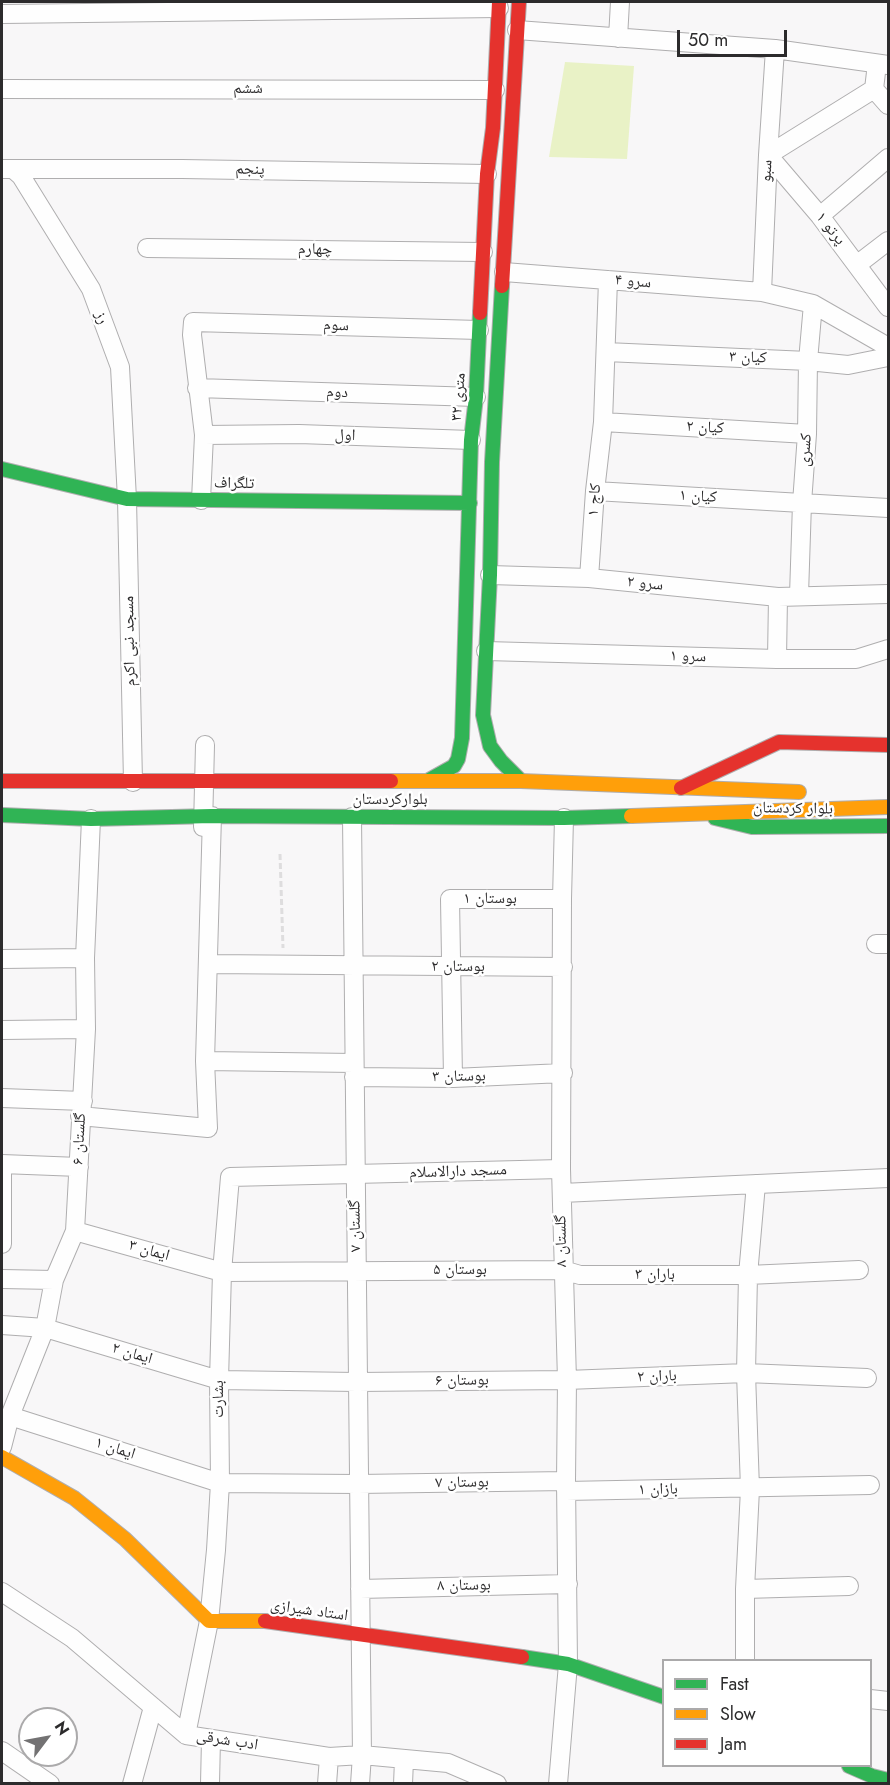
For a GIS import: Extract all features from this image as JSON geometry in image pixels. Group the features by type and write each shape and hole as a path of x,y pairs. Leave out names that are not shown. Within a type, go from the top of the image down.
{"main road":[{"name":"۳۲ متری","path":"429,780 454,766 459,759 462,738 471,440 476,397 487,174 495,90 508,30 519,2"},
{"name":"۳۲ متری","path":"499,5 508,30 504,272 492,462 490,575 483,715 490,746 521,781"},
{"name":"تلگراف","path":"2,469 127,499 470,503"},
{"name":"بلوارکردستان","path":"681,788 779,742 888,745"},
{"name":"بلوارکردستان","path":"2,782 521,781 818,792"},
{"name":"بلوارکردستان","path":"2,815 92,819 564,818 888,807"},
{"name":"بلوار کردستان","path":"698,814 752,827 888,826"},
{"path":"2,1457 74,1498 125,1539 209,1621"},
{"name":"استاد شیرازی","path":"209,1621 261,1620 568,1664 662,1697"},
{"path":"851,1767 877,1780"}],"street":[{"path":"618,38 620,2"},
{"path":"2,14 499,5"},
{"path":"508,30 775,49 883,65 873,89 768,155"},
{"name":"سبو","path":"762,292 775,49"},
{"name":"ششم","path":"2,89 495,90"},
{"path":"873,89 888,105"},
{"name":"پرتو ۱","path":"768,155 858,264 888,307"},
{"path":"820,216 888,158"},
{"name":"پنجم","path":"7,169 183,169 487,174"},
{"name":"رز","path":"7,169 21,176 91,289 120,367 127,499"},
{"path":"858,264 888,241"},
{"name":"چهارم","path":"147,248 483,252"},
{"name":"سرو ۴","path":"504,272 762,292 813,304 888,347"},
{"name":"کاج ۱","path":"589,578 595,491 603,422 608,280"},
{"name":"کسری","path":"799,595 807,434 808,361 813,304"},
{"name":"سوم","path":"197,388 193,322 479,330"},
{"name":"کیان ۳","path":"606,352 808,361 848,365 888,357"},
{"path":"197,388 212,436 201,500"},
{"name":"دوم","path":"197,388 476,397"},
{"name":"کیان ۲","path":"603,422 807,434"},
{"name":"اول","path":"212,436 299,434 471,440"},
{"name":"کیان ۱","path":"595,491 888,508"},
{"name":"مسجد نبی اکرم","path":"127,499 133,782"},
{"name":"سرو ۲","path":"490,575 589,578 778,597 888,594"},
{"path":"777,659 778,597"},
{"name":"سرو ۱","path":"486,651 856,659 888,649"},
{"path":"2,1098 208,1128 205,1061 209,964 205,745"},
{"path":"203,840 208,817"},
{"name":"گلستان ۷","path":"352,817 362,1755 360,1784"},
{"name":"گلستان ۸","path":"558,1784 568,1664 567,1380 561,1169 564,818"},
{"name":"گلستان ۶","path":"2,1447 10,1416 45,1328 54,1280 75,1231 86,1029 85,958 92,819"},
{"name":"بوستان ۱","path":"451,967 450,899 562,899"},
{"path":"2,959 85,958"},
{"name":"بوستان ۲","path":"209,964 563,967"},
{"path":"451,967 453,1078"},
{"path":"2,1030 86,1029"},
{"name":"بوستان ۳","path":"205,1061 453,1078 562,1073"},
{"path":"2,1244 2,1164 79,1167"},
{"name":"مسجد دارالاسلام","path":"230,1178 561,1169"},
{"name":"بشارت","path":"186,1735 209,1621 220,1483 219,1380 222,1272 230,1178"},
{"path":"562,1193 888,1178"},
{"path":"746,1659 745,1589 750,1489 746,1373 748,1275 756,1184"},
{"name":"ایمان ۳","path":"75,1231 222,1272 356,1270"},
{"name":"بوستان ۵","path":"356,1270 563,1270"},
{"name":"باران ۳","path":"563,1270 580,1275 748,1275"},
{"path":"748,1275 859,1270"},
{"path":"2,1279 54,1280"},
{"name":"ایمان ۲","path":"2,1324 45,1328 219,1380 357,1382"},
{"path":"746,1373 867,1378"},
{"name":"باران ۲","path":"567,1380 746,1373"},
{"name":"بوستان ۶","path":"357,1382 567,1380"},
{"name":"ایمان ۱","path":"10,1416 220,1483 358,1484"},
{"name":"بوستان ۷","path":"358,1484 566,1486"},
{"path":"750,1489 870,1485"},
{"name":"بازان ۱","path":"566,1486 750,1489"},
{"name":"بوستان ۸","path":"360,1589 568,1584"},
{"path":"745,1589 849,1586"},
{"name":"ادب شرقی","path":"2,1592 72,1638 186,1735 329,1757 362,1755 448,1763 497,1784"},
{"path":"872,1699 888,1701"},
{"path":"132,1784 153,1707"},
{"path":"210,1784 211,1739"},
{"path":"2,1751 50,1784"},
{"path":"327,1784 329,1757"},
{"path":"403,1784 404,1760"}],"path":[{"path":"280,854 284,965"}],"green space":[{"path":"565,62 634,66 627,159 549,157"}],"traffic: fast":[{"path":"502,286 492,462 490,575 483,715 490,746 521,781"},
{"path":"429,780 454,766 458,759 462,738 471,440 476,397 480,313"},
{"path":"2,469 127,499 470,503"},
{"path":"2,815 91,819 212,816 564,818 631,816"},
{"path":"715,818 752,827 888,826"},
{"path":"522,1657 568,1664 662,1696"},
{"path":"851,1767 888,1780"}],"traffic: slow":[{"path":"391,781 521,781 799,792"},
{"path":"631,816 888,807"},
{"path":"2,1457 74,1498 125,1539 209,1621 265,1621"}],"traffic: jam":[{"path":"480,313 499,2"},
{"path":"502,286 519,2"},
{"path":"681,788 779,742 888,745"},
{"path":"2,781 391,781"},
{"path":"265,1621 522,1657"}]}
